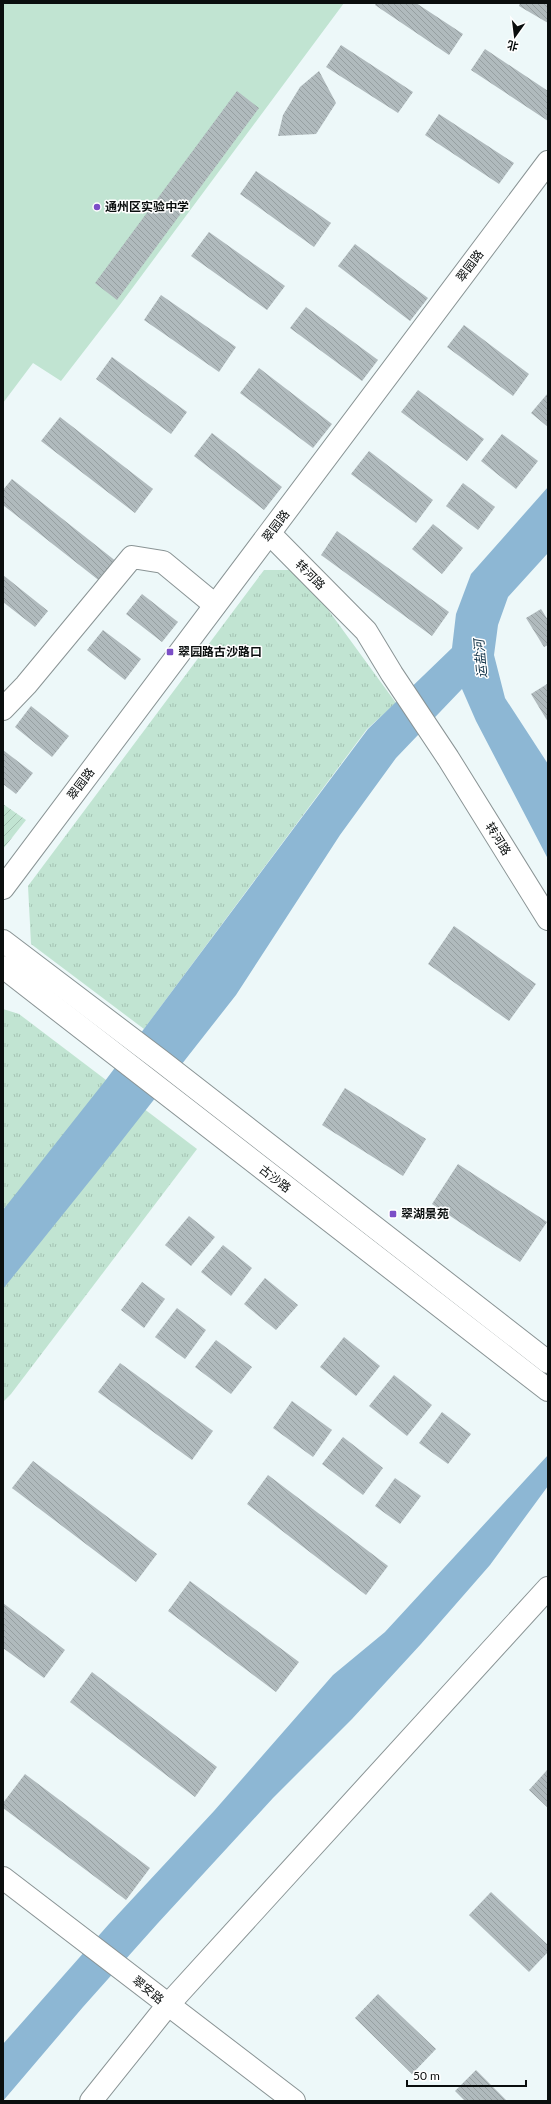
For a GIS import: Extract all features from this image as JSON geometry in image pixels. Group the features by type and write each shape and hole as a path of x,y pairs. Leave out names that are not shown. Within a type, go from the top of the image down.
{"street":[{"name":"翠园路","path":"3,888 548,162"},
{"name":"转河路","path":"270,534 366,631 392,674 448,758 548,919"},
{"path":"3,709 26,685 132,557 163,562 215,605"},
{"name":"古沙路","path":"3,941 113,1024 548,1362"},
{"name":"古沙路","path":"3,967 548,1390"},
{"path":"92,2101 167,2006 548,1588"},
{"name":"翠安路","path":"3,1878 167,2006 294,2101"}],"green space":[{"name":"通州区实验中学","path":"3,3 344,3 122,302 61,381 33,363 3,403"},
{"path":"264,570 290,570 321,600 396,703 367,729 144,1029 31,944 28,886"},
{"path":"3,804 26,820 3,849"},
{"path":"3,1009 19,1014 197,1149 11,1394 3,1402"}],"water":[{"name":"运盐河","path":"548,487 548,553 508,597 498,625 494,655 505,698 548,764 548,859 476,721 462,689 396,758 340,835 236,995 3,1289 3,1210 105,1081 368,729 452,648 456,614 471,574"},
{"path":"548,1455 548,1486 490,1565 421,1644 352,1719 273,1798 158,1923 83,2007 3,2101 3,2044 109,1924 214,1811 333,1675 385,1632"}],"building":[{"path":"376,3 416,3 463,34 449,55 375,5"},
{"path":"520,3 548,3 548,23 519,6"},
{"path":"341,45 413,92 398,113 326,67"},
{"path":"485,49 548,91 548,121 471,70"},
{"path":"319,71 336,103 316,134 278,136 283,115 300,87"},
{"path":"237,91 259,108 117,300 95,283"},
{"path":"439,114 514,163 499,184 425,135"},
{"path":"256,171 331,223 314,247 240,194"},
{"path":"209,232 285,286 267,310 191,256"},
{"path":"355,244 428,298 410,321 338,266"},
{"path":"161,295 236,347 219,372 144,320"},
{"path":"306,307 378,360 362,381 290,328"},
{"path":"464,325 529,374 513,396 447,347"},
{"path":"112,357 187,412 171,434 96,379"},
{"path":"259,368 332,424 313,448 240,393"},
{"path":"418,390 484,439 467,461 401,412"},
{"path":"548,393 548,427 531,413"},
{"path":"60,417 153,489 135,513 41,441"},
{"path":"212,433 282,487 264,510 194,456"},
{"path":"502,434 538,461 516,489 481,461"},
{"path":"369,451 433,500 416,523 351,474"},
{"path":"12,479 117,562 101,582 3,505 3,490"},
{"path":"463,483 495,507 478,530 446,506"},
{"path":"433,524 463,548 442,574 412,549"},
{"path":"337,531 449,612 432,636 321,555"},
{"path":"3,575 48,611 35,627 3,602"},
{"path":"142,594 178,622 162,642 126,614"},
{"path":"541,609 548,620 548,645 544,647 526,618"},
{"path":"103,630 141,659 125,680 87,650"},
{"path":"547,684 548,686 548,722 531,694"},
{"path":"31,706 69,736 52,757 15,727"},
{"path":"3,750 33,773 16,794 3,784"},
{"path":"454,926 536,984 509,1021 428,964"},
{"path":"345,1088 426,1139 403,1176 322,1125"},
{"path":"458,1164 547,1222 520,1262 432,1204"},
{"path":"189,1216 215,1237 191,1266 165,1245"},
{"path":"223,1245 252,1268 231,1296 201,1272"},
{"path":"265,1278 298,1305 276,1330 244,1304"},
{"path":"142,1282 165,1299 144,1328 121,1310"},
{"path":"177,1308 206,1330 185,1359 155,1337"},
{"path":"344,1337 380,1366 356,1396 320,1367"},
{"path":"216,1340 252,1367 231,1394 195,1367"},
{"path":"120,1363 213,1431 192,1460 98,1392"},
{"path":"394,1375 432,1405 407,1436 369,1406"},
{"path":"292,1401 332,1430 313,1457 273,1428"},
{"path":"442,1412 471,1434 448,1464 419,1443"},
{"path":"343,1437 383,1468 363,1495 322,1464"},
{"path":"33,1461 157,1554 136,1582 12,1488"},
{"path":"268,1475 388,1566 366,1595 247,1504"},
{"path":"395,1478 421,1496 400,1524 375,1506"},
{"path":"190,1581 299,1662 276,1692 168,1611"},
{"path":"3,1603 65,1650 44,1678 3,1648"},
{"path":"92,1672 217,1767 195,1797 70,1702"},
{"path":"548,1769 548,1808 529,1790"},
{"path":"25,1774 150,1868 126,1900 3,1808 3,1803"},
{"path":"491,1892 548,1945 548,1952 529,1972 469,1915"},
{"path":"378,1994 436,2049 412,2074 355,2018"},
{"path":"476,2070 507,2101 465,2101 455,2091"}],"place":[{"name":"通州区实验中学","path":"97,207"},
{"name":"翠园路古沙路口","path":"170,652"},
{"name":"翠湖景苑","path":"393,1214"}]}
